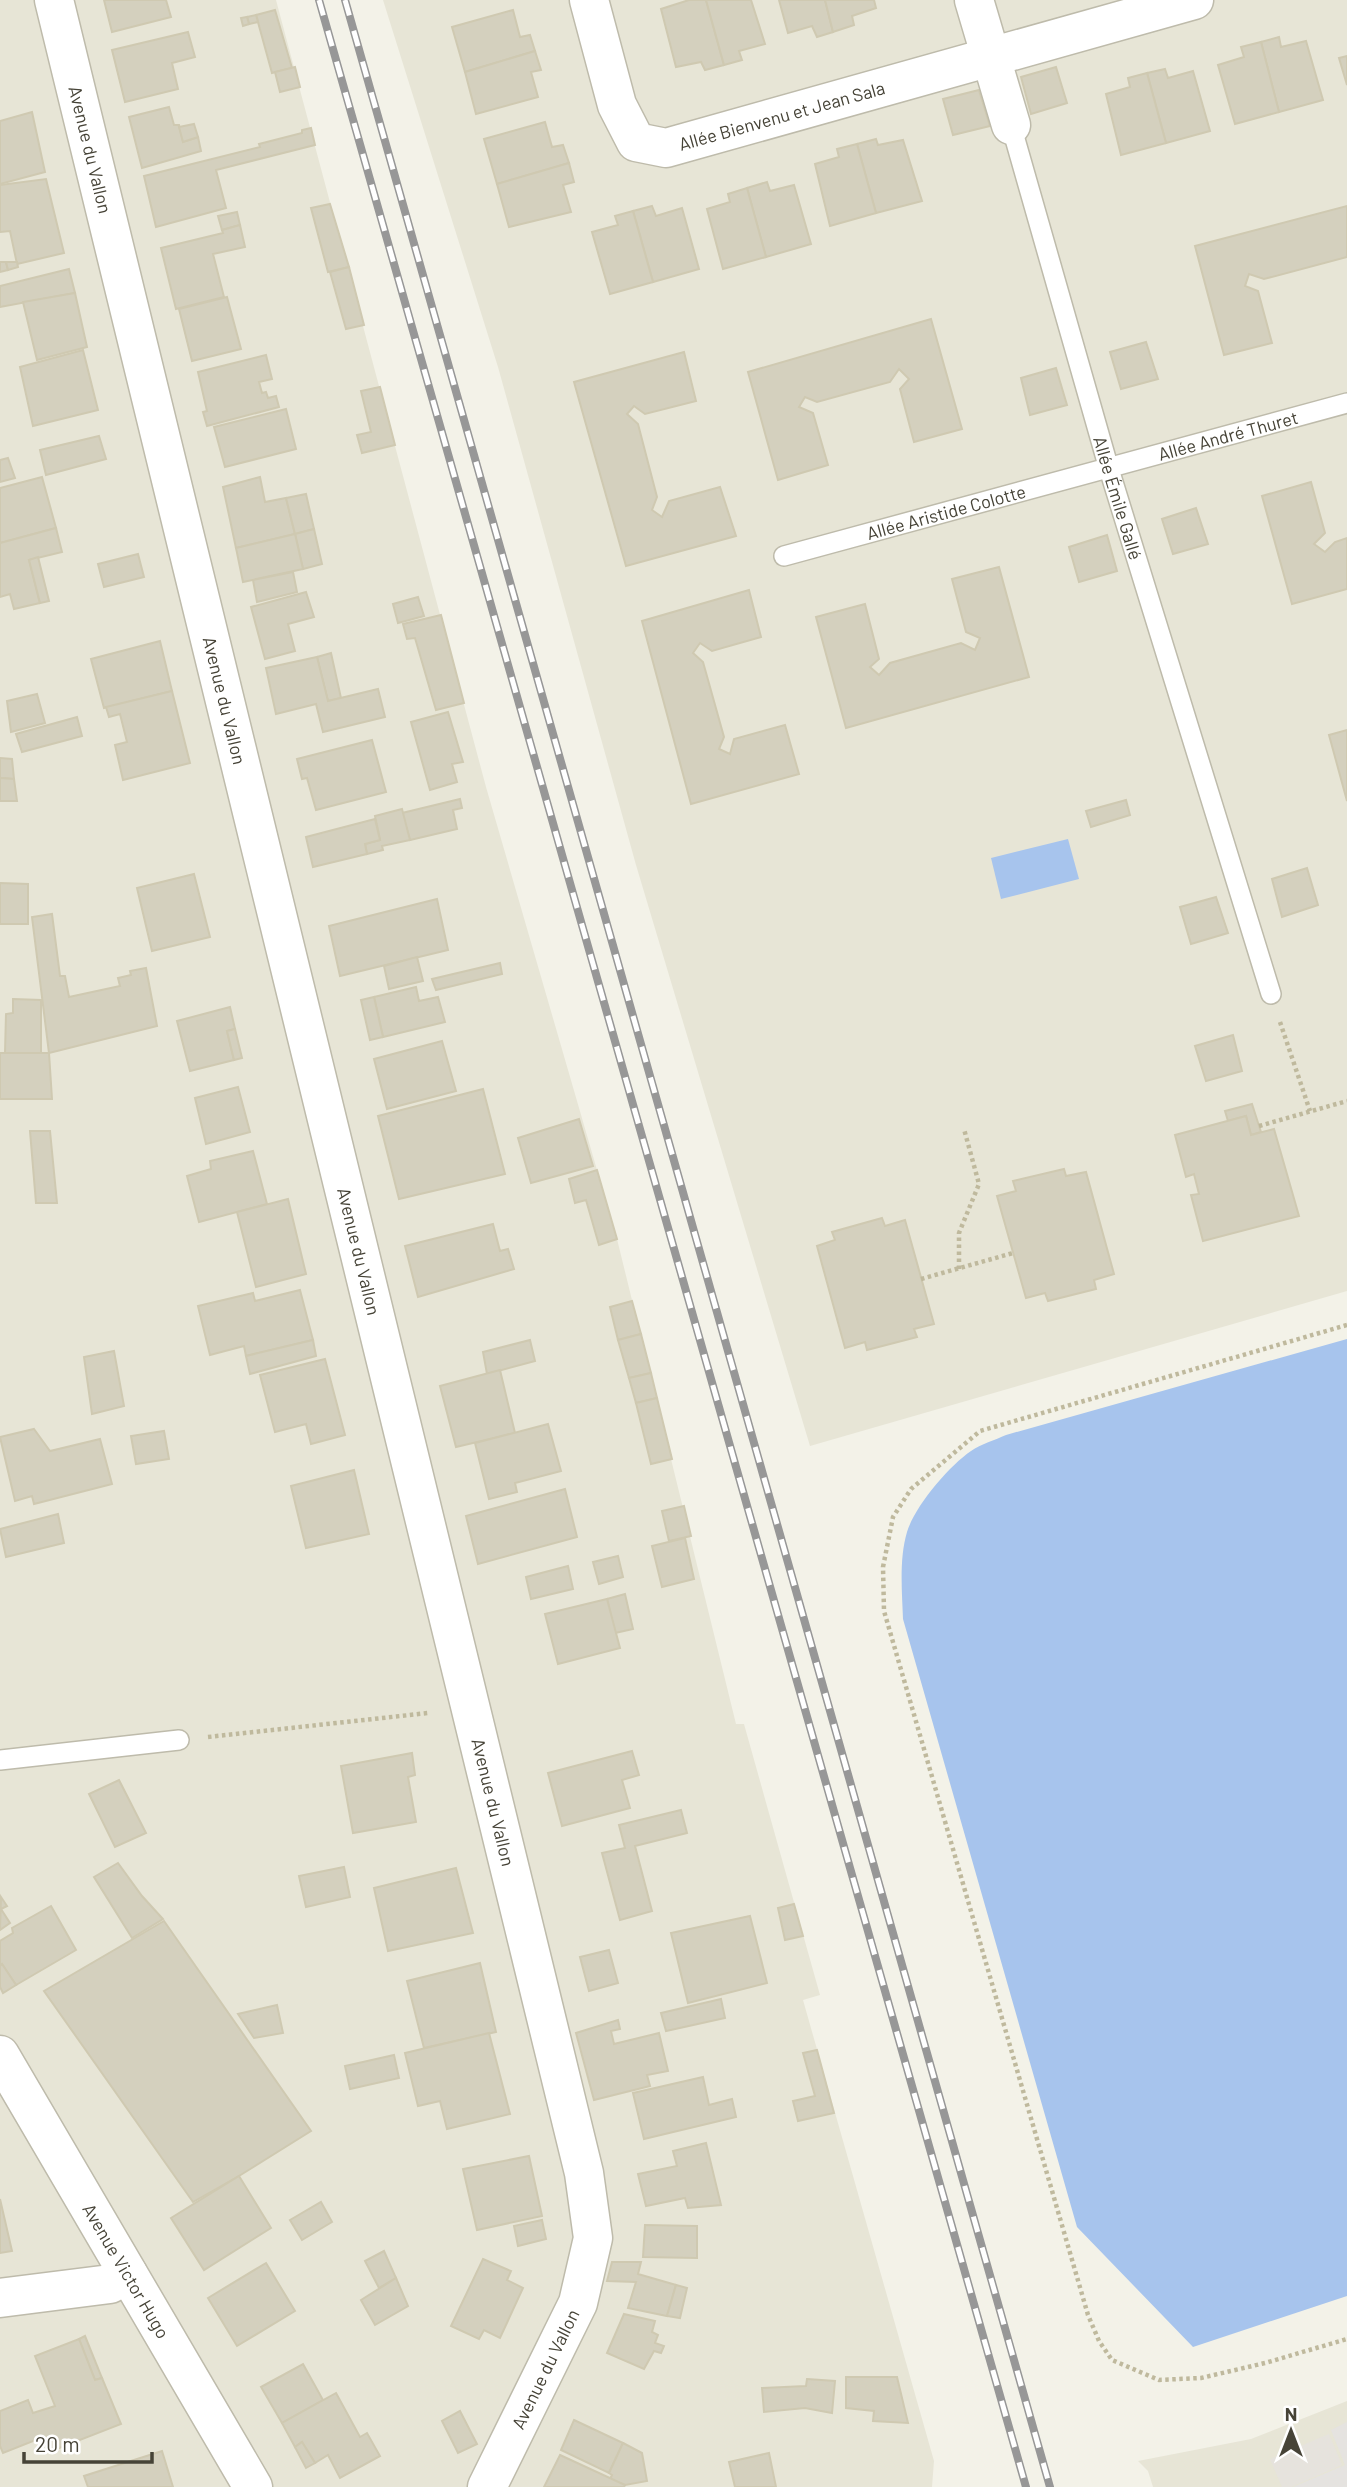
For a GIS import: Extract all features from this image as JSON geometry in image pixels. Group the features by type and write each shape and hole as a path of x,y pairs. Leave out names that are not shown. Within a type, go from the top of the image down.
{"street":[{"name":"Avenue du Vallon","path":"54,0 584,2173 593,2238 578,2303 486,2487"},
{"name":"Allée Bienvenu et Jean Sala","path":"589,0 617,104 636,142 666,148 991,55"},
{"name":"Allée Émile Gallé","path":"974,0 1011,125"},
{"path":"991,55 1194,0"},
{"name":"Avenue Victor Hugo","path":"0,2055 253,2487"},
{"path":"0,2298 110,2284 128,2274"}],"lane":[{"name":"Allée Émile Gallé","path":"1011,125 1109,469 1271,994"},
{"name":"Allée André Thuret","path":"1109,469 1347,403"},
{"name":"Allée Aristide Colotte","path":"784,556 1109,469"},
{"path":"0,1759 179,1740"}],"path":[{"path":"1271,994 1310,1111"},
{"path":"1259,1126 1347,1101"},
{"path":"958,1269 958,1233 979,1184 964,1129"},
{"path":"921,1279 1013,1253"},
{"path":"1347,1325 980,1431 911,1489 893,1517 883,1567 884,1611 1088,2315 1099,2340 1112,2360 1159,2380 1201,2378 1347,2339"},
{"path":"179,1740 470,1709"}],"shaded area":[{"path":"0,0 276,0 486,787 617,1239 736,1724 744,1724 820,1995 803,2000 934,2461 932,2487 0,2487"},
{"path":"383,0 1347,0 1347,1291 810,1446 636,865 498,367"},
{"path":"1347,2401 1347,2487 1153,2487 1148,2471 1138,2461 1251,2439"},
{"path":"1347,2422 1347,2487 1293,2487 1345,2465 1331,2430"},
{"path":"1329,2434 1342,2465 1291,2487 1282,2487 1270,2459"}],"water":[{"path":"1068,839 1079,879 1001,899 991,858"},
{"path":"1347,1339 1347,2296 1193,2347 1077,2227 903,1619 904,1542 917,1510 934,1487 962,1458 984,1444 1006,1435"}],"building":[{"path":"104,0 166,0 171,17 112,32"},
{"path":"689,0 706,0 724,65 705,70 701,62 676,67 661,9"},
{"path":"706,0 751,0 765,44 739,51 742,60 724,65"},
{"path":"779,0 825,0 833,32 817,37 812,26 788,33"},
{"path":"825,0 874,0 876,8 852,16 854,25 833,32"},
{"path":"275,10 292,68 272,73 256,15"},
{"path":"513,10 520,37 530,35 535,51 465,72 452,27"},
{"path":"256,15 258,22 249,24 247,17"},
{"path":"247,17 249,24 243,26 241,18"},
{"path":"188,32 195,57 172,63 178,89 125,102 112,50"},
{"path":"1279,37 1281,47 1306,41 1323,100 1279,112 1261,42"},
{"path":"1261,42 1279,112 1235,124 1218,65 1244,57 1241,47"},
{"path":"535,51 541,70 531,72 538,97 476,114 465,72"},
{"path":"1347,56 1347,85 1339,58"},
{"path":"295,67 300,87 280,92 275,72"},
{"path":"1056,67 1067,103 1031,114 1021,77"},
{"path":"1165,69 1168,78 1193,71 1210,131 1166,143 1147,73"},
{"path":"1147,73 1166,143 1121,155 1106,94 1130,87 1128,78"},
{"path":"979,90 990,126 953,135 943,99"},
{"path":"169,107 174,125 179,125 183,142 198,137 201,151 142,168 129,117"},
{"path":"32,112 45,172 0,184 0,121"},
{"path":"545,122 552,147 563,145 569,163 497,184 484,139"},
{"path":"194,124 198,137 183,142 179,127"},
{"path":"311,128 315,145 216,170 226,208 156,227 144,176 260,147 259,144 302,133 302,130"},
{"path":"876,139 878,145 903,140 922,201 876,213 857,144"},
{"path":"857,144 876,213 830,226 815,164 839,157 837,149"},
{"path":"569,163 574,182 563,185 571,212 509,227 497,184"},
{"path":"46,179 64,253 17,264 10,231 0,232 0,185"},
{"path":"767,182 770,191 794,185 811,244 766,257 747,188"},
{"path":"747,188 766,257 723,269 707,209 730,202 728,194"},
{"path":"330,204 349,267 328,272 311,208"},
{"path":"652,206 656,216 682,208 699,269 653,282 633,211"},
{"path":"1347,206 1347,257 1264,279 1249,274 1245,286 1258,291 1272,343 1224,355 1195,246"},
{"path":"633,211 653,282 610,294 592,232 618,225 615,216"},
{"path":"237,212 240,225 222,230 218,216"},
{"path":"240,225 245,247 213,254 224,297 176,309 161,248 223,233 222,230"},
{"path":"0,262 6,262 8,270 0,272"},
{"path":"6,262 17,262 18,267 8,270"},
{"path":"349,267 364,325 346,329 330,272"},
{"path":"69,269 75,293 0,307 0,286"},
{"path":"75,293 87,347 37,360 23,302"},
{"path":"227,297 241,349 192,361 179,309"},
{"path":"931,319 962,429 914,442 900,389 909,379 899,369 890,382 817,402 805,397 799,407 813,413 828,465 778,480 748,372"},
{"path":"1146,342 1158,379 1121,389 1110,352"},
{"path":"83,350 98,410 33,426 20,367"},
{"path":"684,352 696,401 645,414 634,406 627,414 638,424 657,497 652,510 662,517 669,501 720,487 736,536 626,566 574,382"},
{"path":"266,355 272,379 259,382 262,393 266,392 268,398 276,396 279,407 207,426 203,412 207,411 198,372"},
{"path":"1056,368 1067,405 1030,415 1021,378"},
{"path":"380,387 395,445 362,453 357,435 371,432 361,391"},
{"path":"286,409 296,449 225,467 214,427"},
{"path":"99,436 106,459 46,475 40,450"},
{"path":"8,458 15,478 0,482 0,460"},
{"path":"42,477 56,528 0,543 0,488"},
{"path":"260,477 265,502 286,498 295,534 236,548 223,487"},
{"path":"1311,482 1325,533 1314,544 1325,552 1335,542 1347,538 1347,589 1292,604 1262,496"},
{"path":"306,494 314,529 295,534 286,498"},
{"path":"1196,508 1208,544 1173,554 1162,519"},
{"path":"56,528 62,552 29,560 40,603 14,609 10,594 0,597 0,543"},
{"path":"314,529 322,564 303,569 295,534"},
{"path":"295,534 303,569 243,582 236,548"},
{"path":"1107,535 1117,571 1079,582 1069,547"},
{"path":"138,554 144,577 104,587 98,564"},
{"path":"38,557 49,601 40,603 29,560"},
{"path":"999,567 1029,677 846,728 816,617 865,604 879,659 870,667 879,675 890,663 961,643 975,650 980,638 966,632 952,579"},
{"path":"293,572 297,592 257,602 253,580"},
{"path":"749,590 761,637 712,651 700,643 693,653 703,662 724,737 719,749 730,754 734,739 785,725 799,774 691,804 642,621"},
{"path":"306,592 314,617 288,624 295,651 265,659 251,607"},
{"path":"418,597 424,616 398,623 393,604"},
{"path":"441,615 464,703 436,710 415,638 407,639 403,624"},
{"path":"160,641 172,691 104,708 91,659"},
{"path":"331,653 341,698 328,701 317,657"},
{"path":"317,657 328,701 378,689 385,717 323,732 316,704 276,714 266,668"},
{"path":"172,691 190,763 123,780 115,745 127,742 120,714 109,717 106,707"},
{"path":"37,694 45,723 11,732 7,701"},
{"path":"448,712 463,762 452,764 457,782 430,790 411,722"},
{"path":"77,717 82,736 22,752 16,734"},
{"path":"1347,730 1347,801 1329,735"},
{"path":"372,740 386,792 316,810 307,778 302,779 297,759"},
{"path":"0,758 12,759 14,779 0,778"},
{"path":"0,778 14,779 17,801 0,801"},
{"path":"460,799 462,808 453,810 457,829 410,840 402,813"},
{"path":"1126,800 1130,815 1091,827 1086,811"},
{"path":"402,809 410,840 382,846 383,850 367,854 365,844 380,840 375,816"},
{"path":"375,819 380,840 365,844 367,854 313,867 306,837"},
{"path":"1307,868 1318,905 1282,917 1272,879"},
{"path":"194,874 210,937 152,951 137,888"},
{"path":"0,883 28,884 28,924 0,924"},
{"path":"1216,897 1228,933 1191,944 1180,907"},
{"path":"437,899 448,950 340,976 329,926"},
{"path":"52,914 60,976 65,976 69,997 120,986 118,978 131,975 130,971 146,968 157,1026 49,1053 32,917"},
{"path":"417,957 423,981 389,989 384,966"},
{"path":"500,963 502,974 436,990 432,979"},
{"path":"416,987 419,1001 438,997 445,1022 383,1037 374,997"},
{"path":"374,997 383,1037 370,1040 361,1000"},
{"path":"13,999 41,1000 41,1053 5,1053 6,1014 13,1013"},
{"path":"230,1007 235,1029 227,1031 234,1060 190,1071 177,1021"},
{"path":"235,1029 242,1058 234,1060 227,1031"},
{"path":"1233,1035 1242,1071 1206,1081 1195,1046"},
{"path":"442,1041 456,1091 387,1109 374,1059"},
{"path":"0,1053 49,1053 52,1099 0,1099"},
{"path":"238,1087 250,1132 206,1144 195,1098"},
{"path":"483,1089 505,1174 399,1199 378,1116"},
{"path":"1252,1104 1261,1132 1251,1135 1246,1116 1228,1121 1225,1111"},
{"path":"1246,1116 1251,1135 1274,1129 1299,1216 1203,1241 1191,1195 1199,1194 1194,1174 1186,1177 1175,1135"},
{"path":"579,1119 593,1166 531,1183 518,1138"},
{"path":"30,1131 50,1131 57,1203 36,1203"},
{"path":"253,1151 267,1204 199,1222 187,1176 211,1169 210,1161"},
{"path":"1064,1169 1066,1176 1086,1172 1114,1274 1094,1280 1096,1289 1048,1301 1045,1293 1026,1298 997,1196 1016,1191 1013,1181"},
{"path":"597,1170 617,1239 599,1245 586,1200 575,1203 569,1179"},
{"path":"288,1199 306,1274 256,1287 237,1212"},
{"path":"882,1218 885,1226 905,1220 934,1324 914,1329 917,1337 867,1350 865,1342 845,1348 817,1246 835,1240 832,1232"},
{"path":"493,1224 500,1251 508,1249 514,1269 418,1297 405,1246"},
{"path":"300,1290 313,1340 246,1356 244,1346 210,1355 198,1306 253,1293 255,1301"},
{"path":"632,1301 641,1334 618,1340 610,1307"},
{"path":"641,1334 651,1373 629,1378 618,1340"},
{"path":"313,1340 316,1356 250,1374 246,1356"},
{"path":"530,1340 535,1361 487,1374 483,1352"},
{"path":"114,1351 124,1406 92,1414 84,1357"},
{"path":"325,1359 345,1435 311,1444 306,1424 275,1432 260,1375"},
{"path":"500,1370 515,1433 456,1447 440,1386"},
{"path":"651,1373 657,1398 636,1403 629,1378"},
{"path":"657,1398 672,1459 651,1464 636,1403"},
{"path":"548,1424 561,1471 515,1483 517,1492 489,1499 475,1443"},
{"path":"34,1429 50,1451 100,1439 112,1484 34,1504 32,1496 15,1501 0,1437"},
{"path":"164,1431 169,1459 136,1464 131,1436"},
{"path":"354,1470 369,1534 306,1548 291,1486"},
{"path":"565,1489 577,1537 478,1564 466,1516"},
{"path":"684,1506 691,1536 669,1541 662,1511"},
{"path":"58,1514 64,1543 6,1557 0,1529"},
{"path":"685,1538 694,1579 662,1587 652,1546"},
{"path":"618,1556 623,1577 599,1584 593,1562"},
{"path":"568,1566 573,1589 531,1599 526,1577"},
{"path":"625,1594 633,1629 615,1633 607,1599"},
{"path":"607,1599 620,1648 558,1664 545,1614"},
{"path":"632,1751 639,1775 622,1780 630,1808 562,1826 548,1773"},
{"path":"412,1753 415,1775 408,1777 416,1822 353,1833 341,1766"},
{"path":"119,1780 146,1833 115,1847 89,1794"},
{"path":"681,1810 687,1833 635,1846 652,1911 620,1920 602,1853 625,1848 619,1825"},
{"path":"118,1863 163,1919 132,1938 94,1877"},
{"path":"344,1867 350,1897 306,1907 299,1876"},
{"path":"456,1868 473,1933 388,1951 374,1888"},
{"path":"1,1897 7,1906 1,1909 10,1923 0,1930"},
{"path":"794,1904 803,1936 785,1940 778,1908"},
{"path":"51,1906 76,1950 16,1985 2,1964 0,1966 0,1941 13,1933 12,1928"},
{"path":"750,1916 767,1983 688,2003 671,1933"},
{"path":"164,1921 311,2131 193,2202 44,1991"},
{"path":"609,1950 618,1983 589,1991 580,1957"},
{"path":"480,1963 496,2032 424,2048 407,1981"},
{"path":"2,1964 16,1985 3,1993 0,1987"},
{"path":"721,1999 725,2018 666,2031 661,2013"},
{"path":"277,2005 283,2033 254,2038 238,2014"},
{"path":"618,2020 620,2029 611,2031 614,2044 659,2033 668,2071 647,2075 650,2086 594,2100 576,2033"},
{"path":"489,2033 510,2114 447,2129 440,2101 418,2106 405,2053"},
{"path":"817,2050 834,2113 798,2121 793,2101 815,2096 803,2053"},
{"path":"394,2055 399,2078 350,2089 345,2066"},
{"path":"703,2077 709,2105 732,2099 736,2117 644,2139 633,2093"},
{"path":"706,2143 721,2205 688,2208 685,2198 646,2206 638,2174 677,2166 673,2151"},
{"path":"529,2156 542,2216 477,2230 463,2169"},
{"path":"239,2176 271,2228 204,2270 171,2218"},
{"path":"0,2199 12,2251 0,2253"},
{"path":"321,2202 332,2222 302,2240 290,2220"},
{"path":"542,2220 546,2239 518,2246 514,2226"},
{"path":"645,2225 697,2226 697,2258 643,2257"},
{"path":"384,2251 396,2278 379,2288 365,2261"},
{"path":"483,2259 511,2271 507,2280 523,2288 500,2338 484,2330 479,2339 451,2326"},
{"path":"612,2262 641,2262 638,2274 676,2285 667,2316 628,2308 636,2282 607,2281"},
{"path":"266,2263 295,2311 237,2346 208,2298"},
{"path":"396,2278 408,2306 375,2325 361,2300"},
{"path":"676,2285 687,2288 680,2318 667,2316"},
{"path":"624,2314 655,2321 652,2332 658,2335 655,2343 664,2346 661,2353 654,2351 644,2369 607,2353"},
{"path":"85,2336 102,2378 95,2380 79,2339"},
{"path":"79,2339 95,2380 102,2378 121,2424 49,2452 43,2437 3,2453 0,2446 0,2411 28,2400 33,2413 55,2406 35,2356"},
{"path":"303,2364 323,2400 282,2423 261,2387"},
{"path":"846,2377 897,2377 908,2423 873,2421 874,2411 846,2408"},
{"path":"807,2379 835,2381 832,2413 805,2408 764,2412 762,2388 806,2386"},
{"path":"336,2393 360,2437 367,2433 380,2456 340,2478 328,2455 315,2463 302,2442 295,2447 282,2423"},
{"path":"460,2411 477,2444 458,2453 442,2421"},
{"path":"574,2420 623,2443 609,2473 561,2450"},
{"path":"302,2442 315,2463 306,2468 295,2447"},
{"path":"623,2443 642,2453 647,2481 625,2485 610,2479 612,2475 609,2473"},
{"path":"162,2451 173,2487 88,2487 84,2476"},
{"path":"769,2453 776,2487 735,2487 729,2462"},
{"path":"560,2455 625,2485 544,2487"}],"railway":[{"path":"319,0 1026,2487"},
{"path":"345,0 1050,2487"}]}
